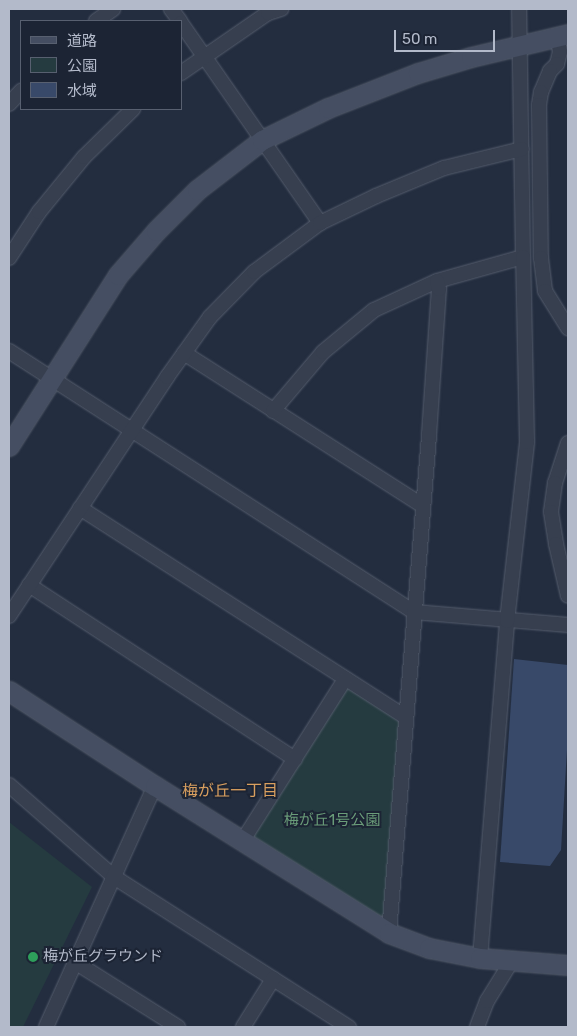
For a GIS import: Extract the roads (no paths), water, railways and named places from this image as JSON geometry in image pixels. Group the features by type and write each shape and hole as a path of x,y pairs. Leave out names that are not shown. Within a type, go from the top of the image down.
{"street":[{"path":"97,20 113,9"},
{"path":"172,9 180,20"},
{"path":"182,72 268,13 281,9"},
{"path":"480,958 507,621 527,442 522,149 518,45 520,9"},
{"path":"182,24 320,223"},
{"path":"9,446 118,275 156,231 197,190 262,140 328,108 418,73 518,45 563,35 557,64 550,71 541,92 539,105 541,258 545,291 568,328"},
{"path":"9,104 20,92"},
{"path":"9,258 39,212 84,157 132,110"},
{"path":"9,616 184,353 210,317 236,289 281,251 320,223 376,196 444,168 522,149"},
{"path":"272,411 323,352 374,310 437,281 523,257"},
{"path":"389,933 439,289 437,281"},
{"path":"9,351 414,612 568,625"},
{"path":"184,353 423,506"},
{"path":"568,443 555,483 551,512 568,596"},
{"path":"80,508 406,717"},
{"path":"29,585 295,759"},
{"path":"243,840 346,679"},
{"path":"9,691 301,879 389,933 429,948 480,958 511,962 568,965"},
{"path":"9,785 114,877 349,1027"},
{"path":"46,1027 155,786"},
{"path":"75,962 178,1027"},
{"path":"477,1027 487,1001 511,962"},
{"path":"243,1027 273,979"}],"water":[{"path":"514,659 568,665 568,733 561,850 550,866 500,862"}],"place":[{"name":"梅が丘グラウンド","path":"33,957"}],"district":[{"name":"梅が丘一丁目","path":"230,791"}],"park label":[{"name":"梅が丘1号公園","path":"332,821"}]}
